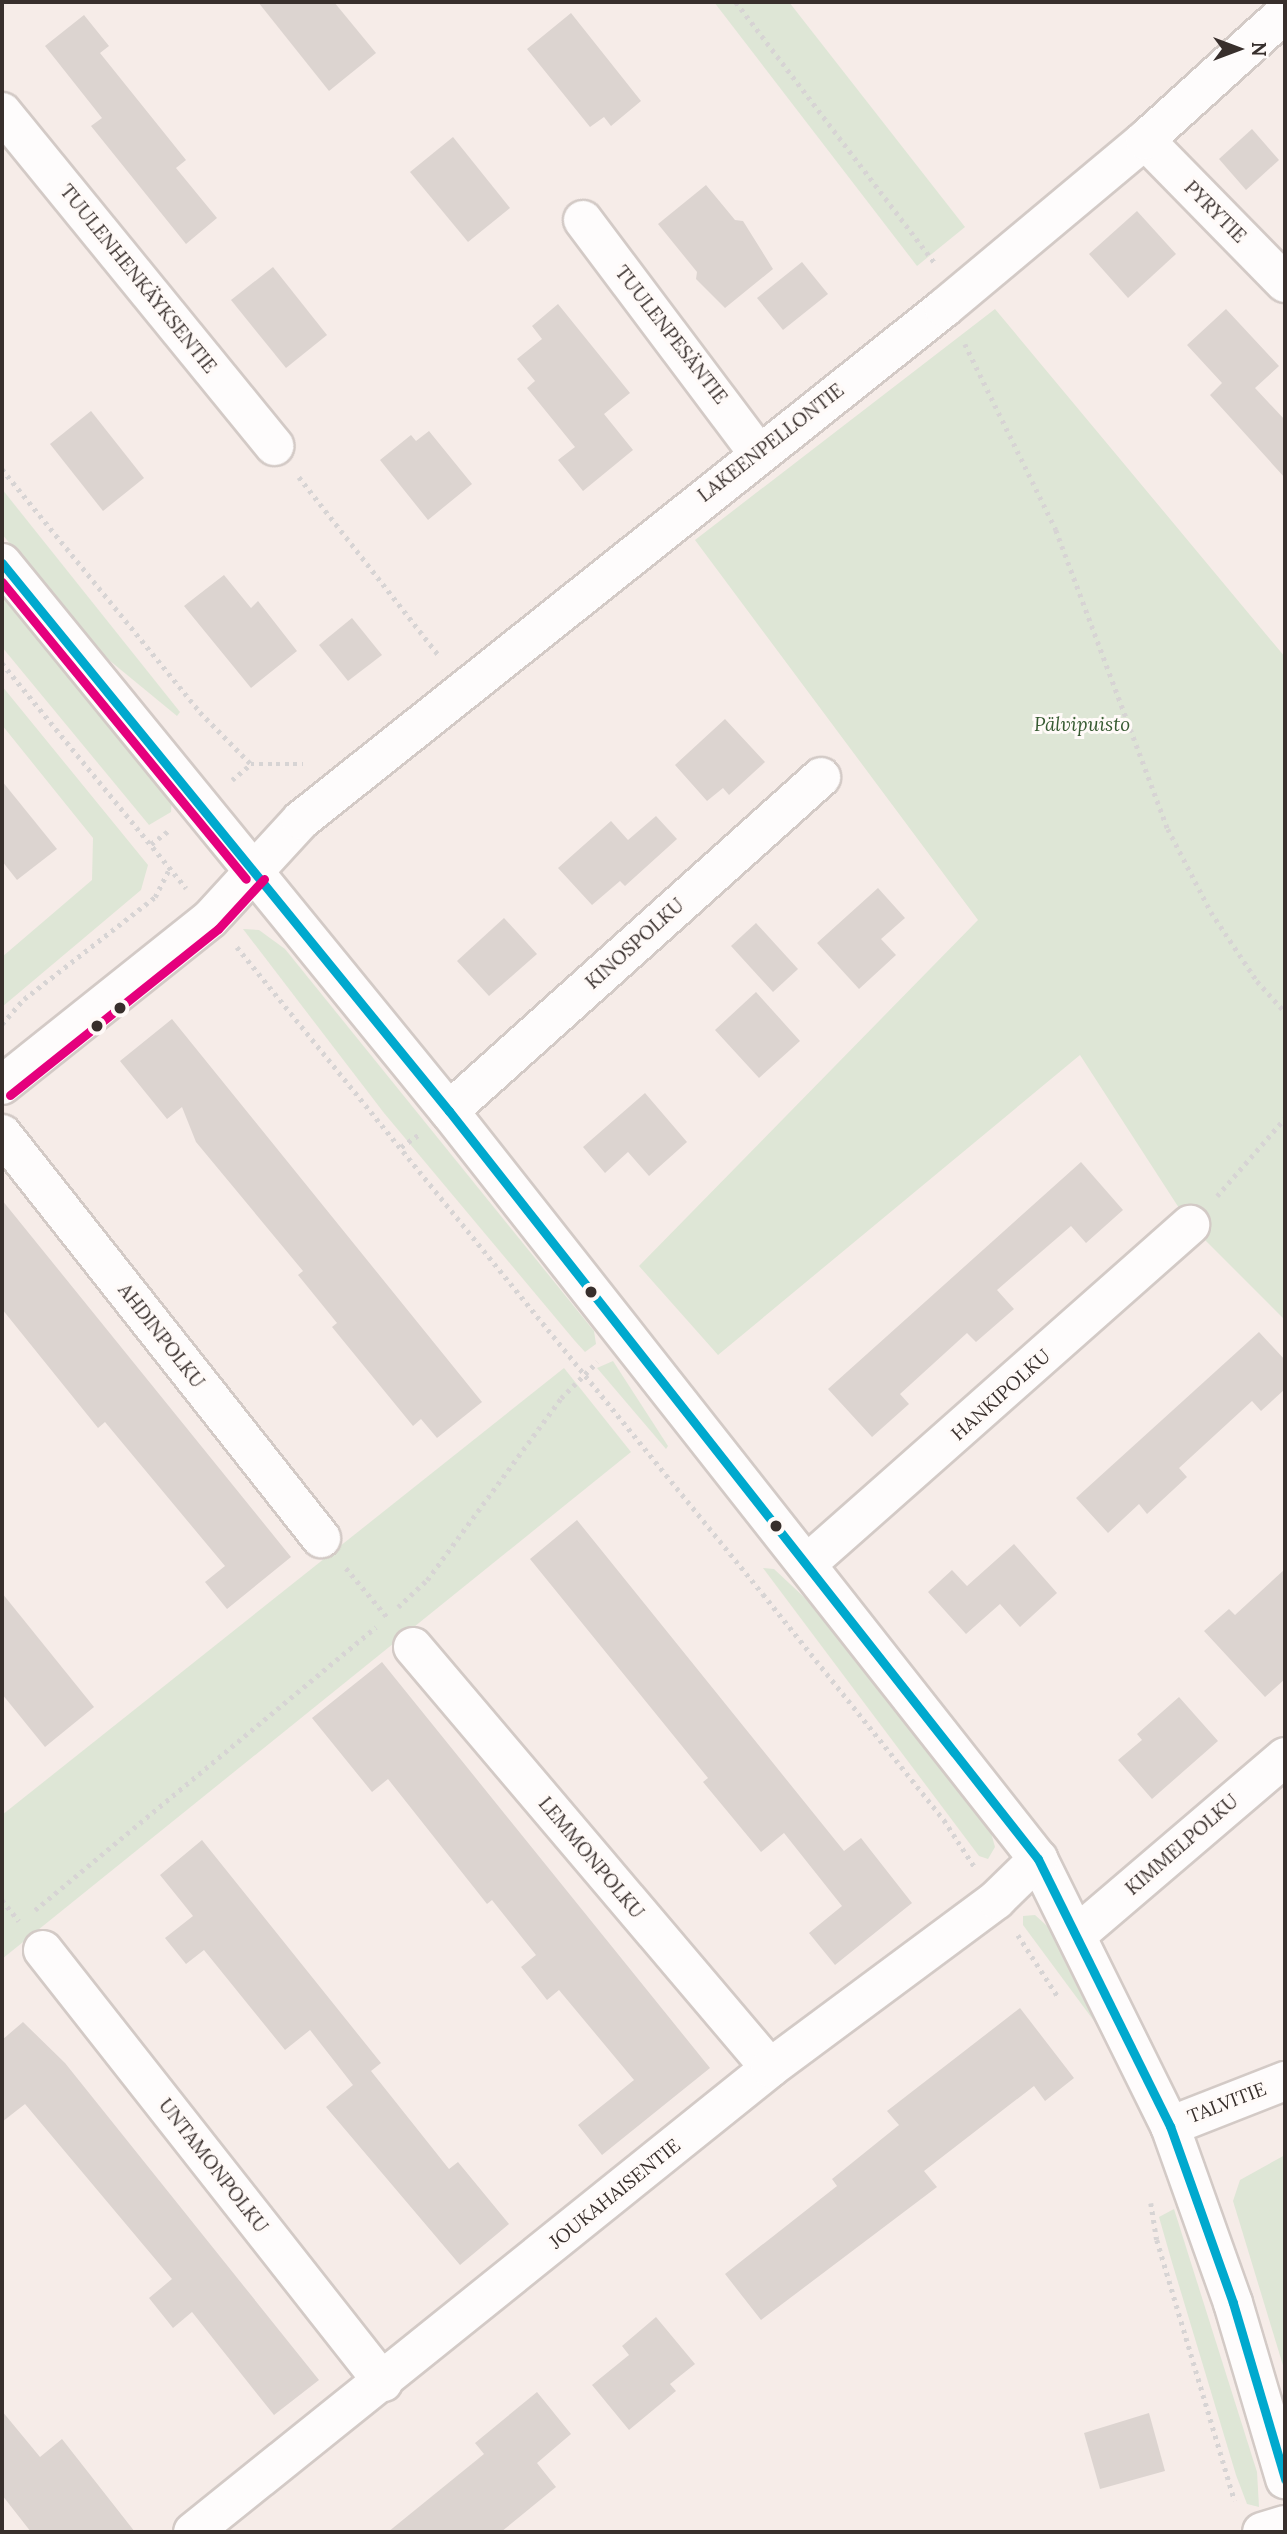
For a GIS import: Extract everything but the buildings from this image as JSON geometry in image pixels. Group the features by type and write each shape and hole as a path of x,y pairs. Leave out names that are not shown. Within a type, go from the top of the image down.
{"street":[{"name":"LAKEENPELLONTIE","path":"2,1085 210,919 301,820 468,692 757,452 942,289 1145,141 1285,13"},
{"name":"TUULENHENKÄYKSENTIE","path":"2,112 274,446"},
{"name":"PYRYTIE","path":"1145,141 1285,283"},
{"name":"TUULENPESÄNTIE","path":"583,220 757,452"},
{"path":"2,563 256,871 449,1111 624,1335 808,1562 1038,1859 1079,1933 1170,2126 1233,2303 1285,2479"},
{"name":"KINOSPOLKU","path":"449,1111 821,777"},
{"name":"AHDINPOLKU","path":"2,1134 321,1538"},
{"name":"HANKIPOLKU","path":"808,1562 1191,1225"},
{"name":"LEMMONPOLKU","path":"413,1647 770,2068"},
{"name":"KIMMELPOLKU","path":"1079,1933 1285,1757"},
{"name":"JOUKAHAISENTIE","path":"193,2532 383,2382 770,2068 996,1900 1038,1859"},
{"name":"UNTAMONPOLKU","path":"43,1950 383,2382"},
{"name":"TALVITIE","path":"1170,2126 1285,2081"},
{"path":"1249,2519 1285,2525"}],"path":[{"path":"737,2 942,289 1011,429 1056,530 1168,830 1211,912 1257,981 1285,1012"},
{"path":"274,446 448,667"},
{"path":"2,469 200,712 250,764 275,768 315,759"},
{"path":"2,663 210,919 254,966 935,1809 1060,2001"},
{"path":"2,1024 24,999 155,897 170,868"},
{"path":"1191,1225 1285,1118"},
{"path":"11,1929 387,1617 427,1580 561,1398 624,1335"},
{"path":"321,1538 413,1647"},
{"path":"1150,2197 1157,2240 1249,2519"}],"green space":[{"path":"714,2 789,2 965,227 917,266"},
{"name":"Pälvipuisto","path":"995,309 1285,657 1285,1320 1190,1225 1080,1055 718,1355 639,1266 978,920 695,540"},
{"path":"2,489 180,712 177,716 98,651 2,534"},
{"path":"2,590 172,795 171,812 149,825 2,647"},
{"path":"2,686 148,865 141,890 2,1007 2,957 92,880 93,838 2,725"},
{"path":"243,929 259,930 285,949 594,1331 596,1344 585,1352 575,1341 384,1113"},
{"path":"613,1361 668,1446 666,1449 597,1368"},
{"path":"564,1368 631,1452 2,1959 2,1815"},
{"path":"763,1568 774,1569 805,1598 878,1682 990,1829 995,1847 988,1859 979,1856"},
{"path":"1035,1915 1057,1935 1114,2048 1023,1925 1023,1916"},
{"path":"1285,2155 1285,2372 1233,2201 1240,2180"},
{"path":"1174,2209 1257,2472 1259,2507 1247,2504 1236,2475 1159,2217"}],"transit line":[{"path":"2,563 449,1111 1038,1859 1170,2126 1233,2303 1285,2479"},
{"path":"2,582 246,879"},
{"path":"10,1095 218,929 264,879"}]}
